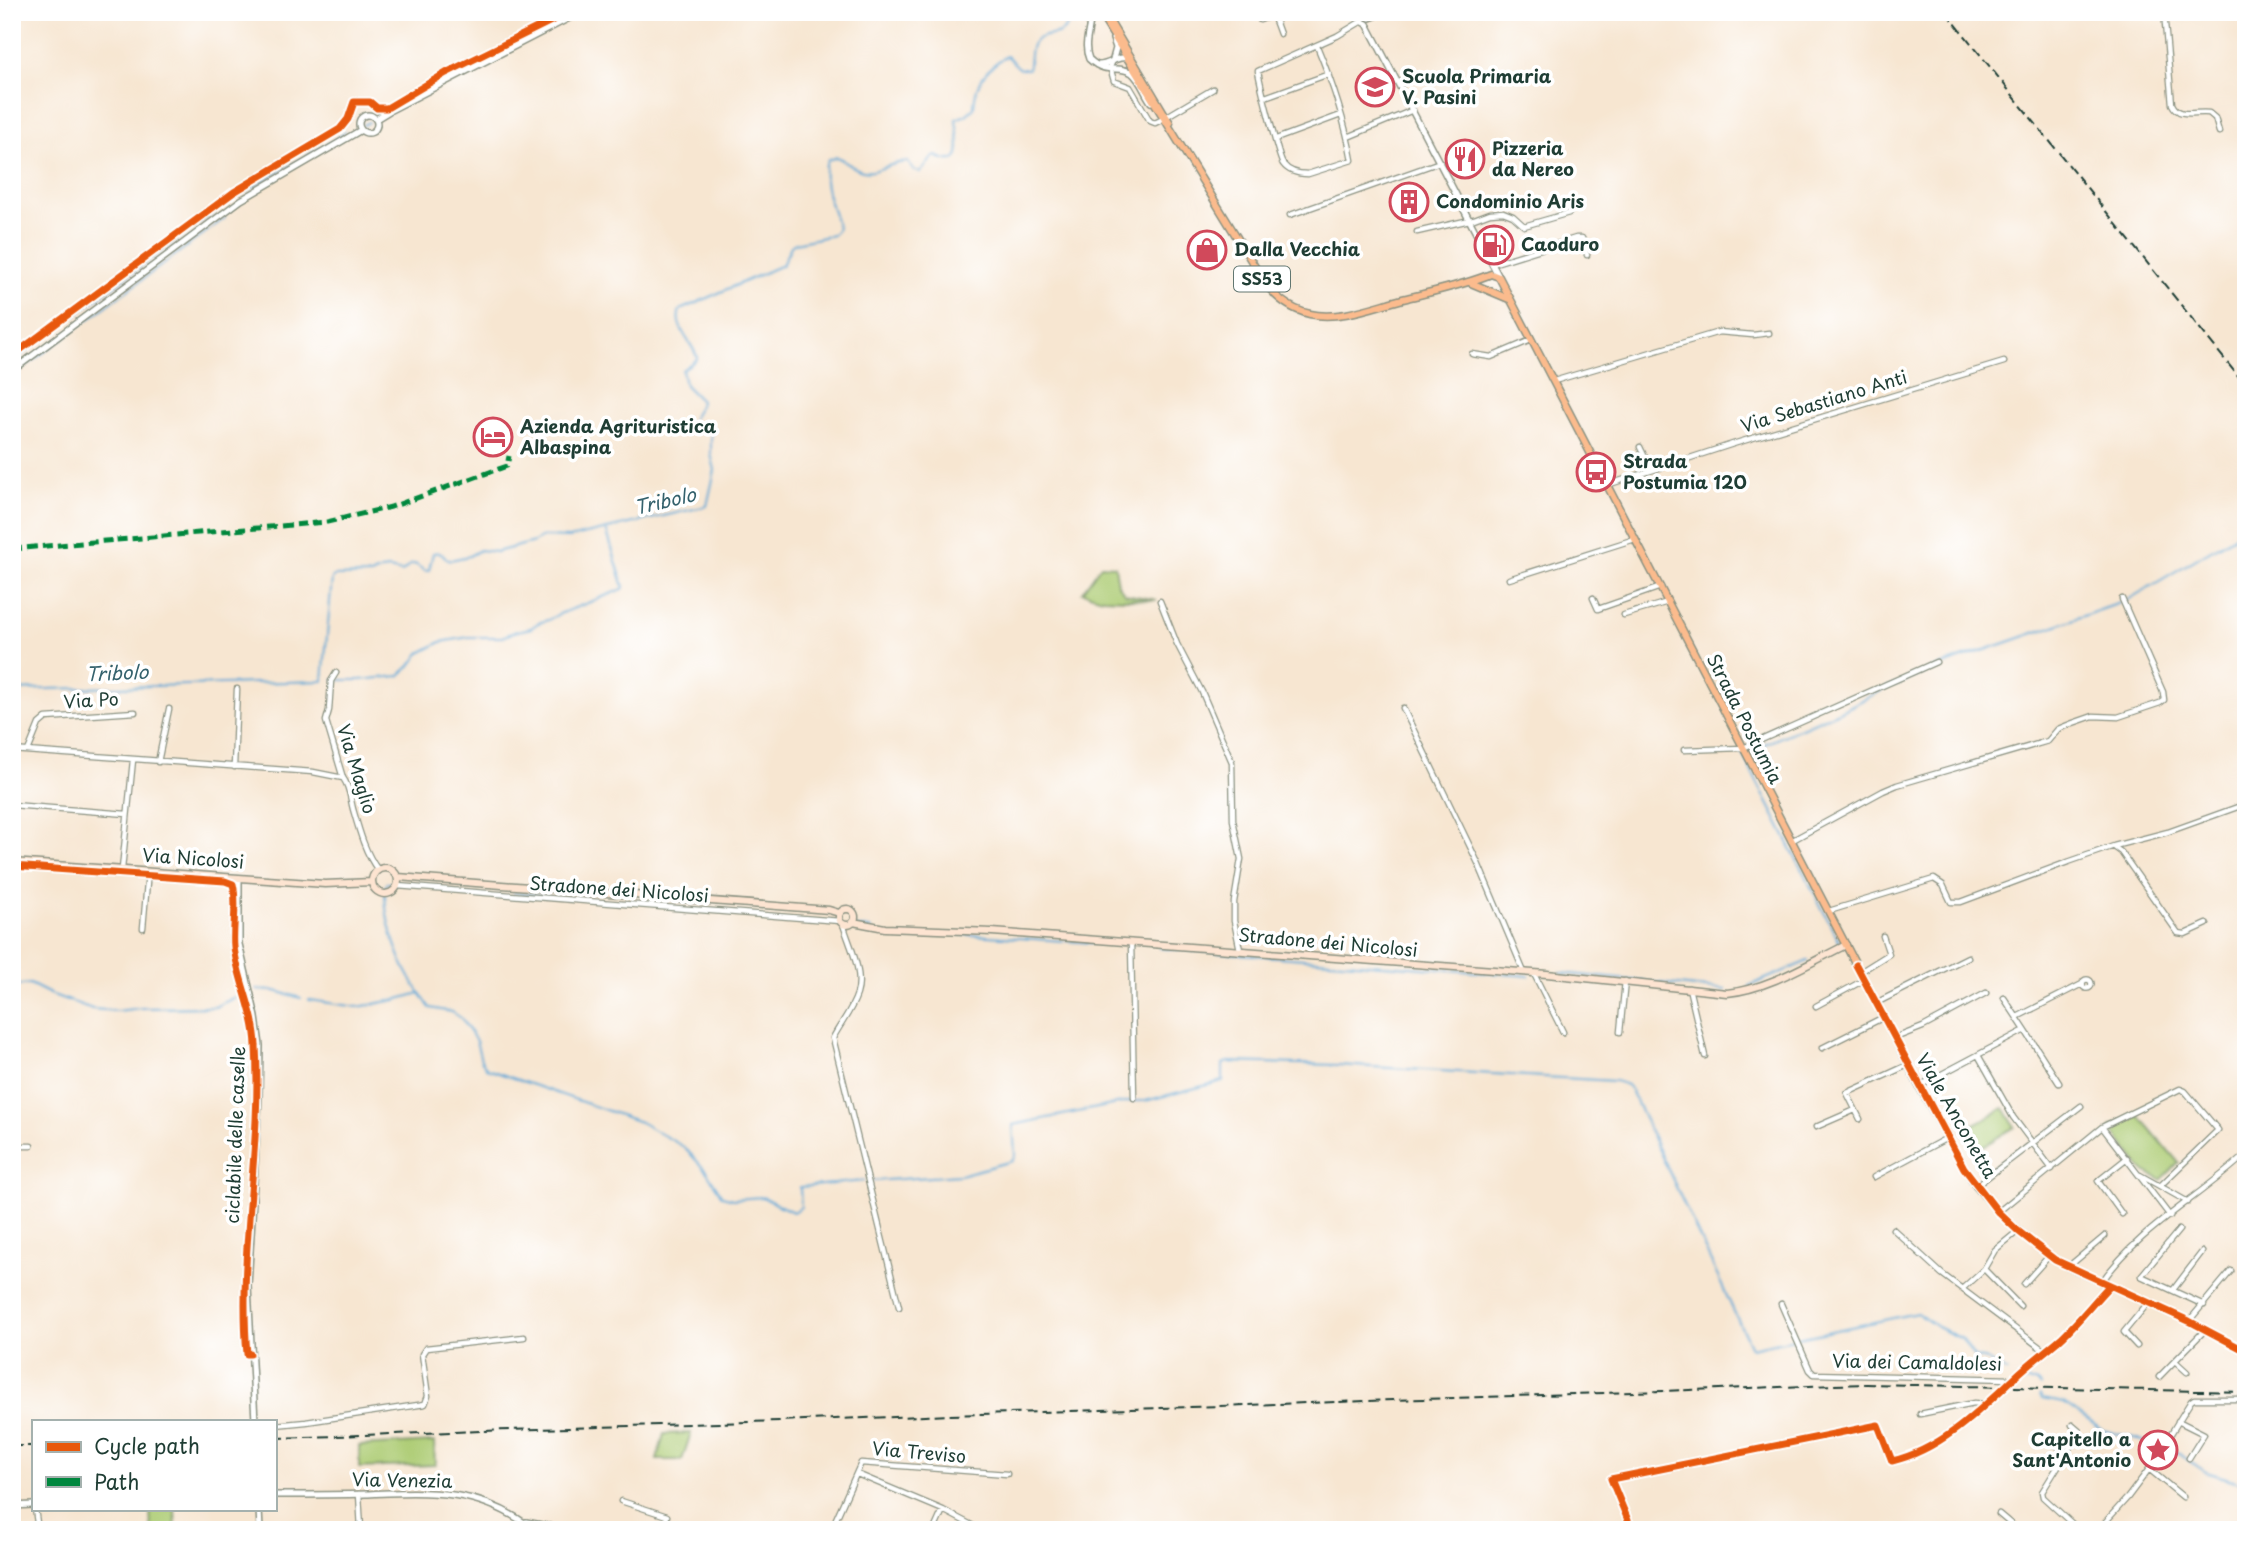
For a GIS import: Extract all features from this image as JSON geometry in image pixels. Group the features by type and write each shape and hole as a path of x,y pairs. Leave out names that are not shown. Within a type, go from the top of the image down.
{"main road":[{"path":"1101,12 1127,58 1164,112"},
{"path":"1101,12 1164,112"},
{"name":"SS53","path":"1164,112 1264,283 1277,298 1295,309 1315,315 1339,314 1487,276"},
{"path":"1484,288 1483,281 1493,274 1500,280 1499,289 1492,292"},
{"name":"Strada Postumia","path":"1500,280 1846,945"},
{"path":"1467,283 1510,300"},
{"name":"Via Nicolosi","path":"12,862 326,884 372,882"},
{"name":"Stradone dei Nicolosi","path":"378,870 390,869 398,877 829,911 847,925 853,922 885,928 992,932 1240,950 1524,972 1715,992 1740,992 1769,982 1846,945"},
{"path":"372,882 378,870"},
{"path":"397,886 398,877"},
{"name":"Stradone dei Nicolosi","path":"372,882 375,889 382,894 390,893 397,886"},
{"name":"Stradone dei Nicolosi","path":"841,919 846,909 851,910 855,917 853,922"},
{"name":"Viale Anconetta","path":"1846,945 1947,1138 1976,1186 1998,1212 2049,1256 2068,1267 2206,1329 2246,1351"}],"street":[{"path":"376,120 581,12"},
{"path":"1090,12 1086,49 1089,59 1111,71 1119,70 1133,75 1164,112 1213,89"},
{"path":"1101,12 1116,46 1111,71 1114,81 1130,87 1150,120 1154,123 1161,120"},
{"path":"1259,20 1281,12"},
{"path":"1317,46 1329,74 1352,160 1308,174 1294,173 1280,160 1257,72 1317,46 1365,18 1386,12"},
{"path":"2164,12 2172,104 2175,110 2181,113 2209,113 2215,118 2219,132"},
{"path":"1273,15 1280,34"},
{"name":"Strada Postumia","path":"1365,18 1500,280"},
{"path":"1097,65 1127,58"},
{"path":"1119,70 1127,58"},
{"path":"1265,97 1329,74"},
{"path":"1348,137 1413,110"},
{"path":"371,115 376,120 377,127 368,133 361,130 359,122 363,116 371,115"},
{"path":"1276,139 1340,115"},
{"path":"12,371 241,200 361,130"},
{"path":"1290,215 1440,162"},
{"path":"1417,232 1490,213 1503,212 1513,216 1524,226 1569,213"},
{"path":"1487,276 1491,263 1576,238 1582,238 1587,254"},
{"path":"1554,381 1719,332 1753,335 1769,333"},
{"path":"1472,354 1491,357 1532,339"},
{"name":"Via Sebastiano Anti","path":"1607,485 2004,362"},
{"path":"1640,447 1651,470"},
{"path":"1509,579 1636,539"},
{"path":"1594,598 1598,609 1661,587"},
{"path":"1791,841 1890,788 2048,741 2058,729 2093,716 2118,717 2164,700 2164,692 2122,599"},
{"path":"1160,601 1232,762 1233,820 1241,859 1234,902 1234,921 1240,950"},
{"path":"1624,615 1668,602"},
{"path":"1684,750 1743,748 1936,662"},
{"name":"Via Maglio","path":"337,673 331,681 326,723 369,856 378,870"},
{"path":"234,767 237,689"},
{"path":"1404,708 1478,863 1524,972"},
{"path":"158,762 169,709"},
{"name":"Via Po","path":"28,751 38,724 46,718 135,712"},
{"path":"12,750 313,772 343,778"},
{"path":"122,869 133,760"},
{"path":"1829,911 1934,879 1943,885 1951,901 1961,902 2113,846 2160,834 2246,804"},
{"path":"12,806 127,814"},
{"path":"2113,846 2178,933 2185,934 2207,923"},
{"path":"144,928 148,871"},
{"path":"239,878 239,944 260,1045 259,1110 248,1286 255,1420"},
{"name":"Stradone dei Nicolosi","path":"397,886 841,919"},
{"path":"841,919 857,968 858,992 833,1038 899,1307"},
{"path":"1860,972 1887,957 1890,951 1883,936"},
{"path":"1131,942 1134,1098"},
{"path":"1877,1003 1968,957"},
{"path":"1533,973 1563,1032"},
{"path":"1816,1006 1864,980"},
{"path":"1620,1032 1625,981"},
{"path":"2017,1017 2082,984"},
{"path":"1689,988 1705,1056"},
{"path":"1895,1038 1923,1027 1986,993"},
{"path":"2004,998 2059,1083"},
{"path":"1822,1048 1884,1017"},
{"path":"1919,1086 2025,1030"},
{"path":"1978,1055 2013,1117 2052,1169"},
{"path":"1860,1119 1847,1093 1908,1065"},
{"path":"1998,1212 2102,1127 2180,1089 2185,1091 2218,1130 2160,1186"},
{"path":"1976,1186 2081,1106"},
{"path":"1816,1127 1855,1110"},
{"path":"2102,1127 2170,1216"},
{"path":"1874,1177 1947,1138"},
{"path":"12,1146 31,1146"},
{"path":"2101,1283 2124,1254 2246,1154"},
{"path":"2122,1214 2098,1181 2127,1158"},
{"path":"2138,1174 2188,1202"},
{"path":"1893,1229 1942,1274 2045,1351"},
{"path":"2179,1230 2141,1276 2204,1305"},
{"path":"1962,1289 1984,1269 1995,1250 2018,1231"},
{"path":"2068,1267 2105,1236"},
{"path":"2173,1290 2202,1252"},
{"path":"2024,1284 2049,1256"},
{"path":"1984,1269 2020,1306"},
{"path":"2189,1321 2231,1271"},
{"name":"Via dei Camaldolesi","path":"1632,1530 1611,1479 1878,1425 1892,1461 1905,1458 1936,1443 1988,1405 2013,1379 2063,1336 2109,1286"},
{"path":"2137,1346 2124,1332 2148,1303"},
{"name":"Via dei Camaldolesi","path":"1781,1304 1814,1374 2013,1379"},
{"path":"2160,1377 2206,1329"},
{"path":"276,1425 425,1404 428,1396 422,1354 426,1348 524,1337"},
{"path":"2175,1361 2187,1372"},
{"path":"2098,1530 2149,1469 2194,1399 2246,1399"},
{"path":"1920,1415 1974,1403 1988,1405"},
{"path":"2178,1421 2204,1434 2189,1458"},
{"path":"2072,1425 2078,1434 2042,1492 2043,1497 2079,1530"},
{"path":"2044,1435 2060,1448 2063,1457"},
{"name":"Via Treviso","path":"831,1530 861,1462 1007,1475"},
{"path":"2149,1469 2183,1497"},
{"path":"857,1474 943,1510 981,1530"},
{"name":"Via Venezia","path":"276,1495 451,1493 477,1500 523,1521 545,1528 554,1526 558,1530"},
{"path":"359,1494 361,1530"},
{"path":"621,1501 667,1516 663,1530"},
{"path":"12,1506 32,1507"},
{"path":"35,1510 38,1530"},
{"path":"259,1510 260,1530"},
{"path":"934,1530 943,1510"},
{"path":"1999,1514 2018,1530"},
{"name":"Via Venezia","path":"523,1521 534,1530"},
{"path":"351,1530 417,1527"}],"green space":[{"path":"1101,565 1115,566 1118,585 1125,594 1157,600 1103,598 1082,592"},
{"path":"2004,1108 2015,1127 1975,1151 1964,1130"},
{"path":"2138,1115 2179,1163 2161,1180 2143,1170 2111,1129"},
{"path":"691,1433 682,1460 657,1460 664,1434"},
{"path":"434,1442 435,1465 359,1468 359,1446"},
{"path":"150,1510 175,1510 176,1530 151,1530"}],"waterway":[{"name":"Tribolo","path":"12,690 323,681 334,576 371,575 389,569 402,572 415,564 425,571 429,570 433,553 450,560 469,556 480,550 496,552 543,537 569,538 707,506 715,470 711,454 711,433 707,429 693,431 693,418 701,401 685,385 682,370 697,357 681,328 680,310 782,265 795,243 833,235 838,228 825,184 825,167 828,160 837,157 863,171 908,162 913,170 921,172 933,157 953,160 959,150 956,119 974,108 976,92 987,71 1007,56 1020,69 1028,69 1034,42 1039,38 1060,33 1065,29 1073,12"},
{"path":"363,125 369,122"},
{"path":"12,362 228,202 345,131"},
{"path":"12,376 225,218"},
{"path":"334,680 399,676 420,653 441,642 469,637 502,637 531,628 623,589 606,529"},
{"path":"2126,601 2246,529"},
{"path":"1751,750 1886,688 1948,663 2120,603"},
{"path":"1742,753 1841,945"},
{"path":"385,888 387,883 399,883"},
{"path":"514,893 550,896"},
{"path":"309,1000 358,1007 420,993 396,947 388,921 385,895"},
{"path":"852,927 872,929"},
{"path":"958,934 1095,943"},
{"path":"1160,948 1529,976"},
{"path":"1749,986 1808,961"},
{"path":"1561,973 1726,990"},
{"path":"12,986 30,984 92,1009 117,1011 215,1007 235,997"},
{"path":"257,990 275,991 301,998"},
{"path":"420,993 430,1008 452,1012 461,1018 476,1041 481,1060 487,1069 640,1122 684,1147 707,1172 722,1196 734,1199 762,1197 793,1212 801,1207 800,1187 864,1181"},
{"path":"871,1181 960,1175 1012,1161 1015,1155 1013,1125 1132,1101 1145,1101 1223,1081 1223,1064 1228,1062 1338,1065 1615,1081 1627,1085 1631,1090 1751,1348 1917,1313 1937,1327 1962,1339 1974,1357 1987,1360 2007,1372"},
{"path":"2022,1382 2037,1382 2041,1386"},
{"path":"2040,1395 2042,1399 2064,1403 2102,1430 2157,1447"},
{"path":"2165,1448 2172,1449 2206,1472 2246,1484"}],"railway":[{"path":"1946,12 2246,386"},
{"path":"276,1438 1867,1384 2246,1392"},
{"path":"12,1446 32,1446"}],"marked path":[{"path":"12,549 327,522 391,507 507,466 509,456"}],"cycle path":[{"path":"12,356 234,192 340,129 348,119 354,102 370,102 377,108 387,108 446,73 569,12"},
{"name":"ciclabile delle caselle","path":"12,866 225,881 233,884 234,947 253,1021 256,1046 256,1123 245,1277 247,1354 250,1354"},
{"path":"1856,965 1964,1168 1998,1212 2055,1260 2189,1321 2246,1351"},
{"path":"1632,1530 1611,1479 1878,1425 1892,1461 1927,1448 1974,1415 2061,1338 2109,1286"}],"place":[{"name":"Scuola Primaria V. Pasini","path":"1375,87"},
{"name":"Pizzeria da Nereo","path":"1465,159"},
{"name":"Condominio Aris","path":"1409,202"},
{"name":"Caoduro","path":"1494,245"},
{"name":"Dalla Vecchia","path":"1207,250"},
{"name":"Azienda Agrituristica Albaspina","path":"493,437"},
{"name":"Strada Postumia 120","path":"1596,472"},
{"name":"Capitello a Sant'Antonio","path":"2158,1450"}]}
